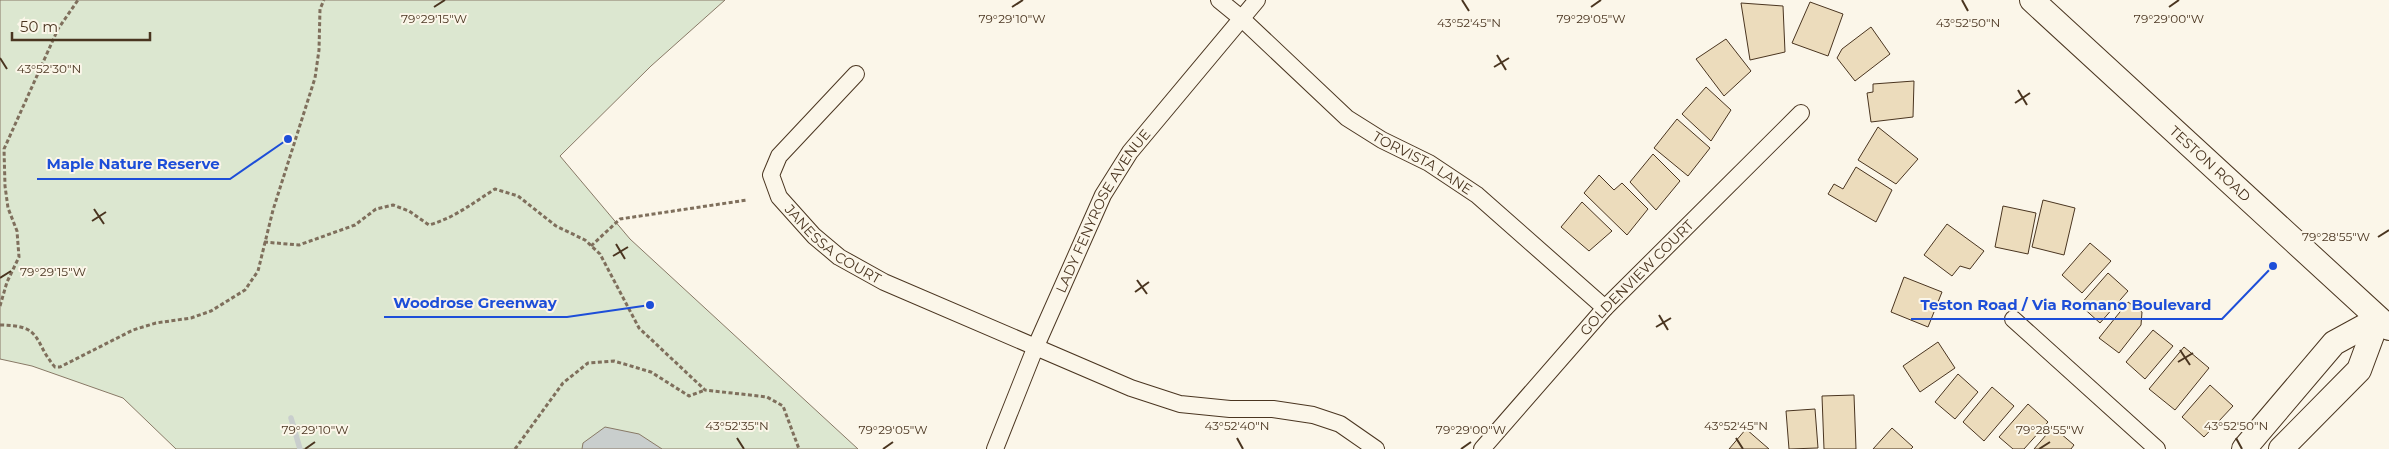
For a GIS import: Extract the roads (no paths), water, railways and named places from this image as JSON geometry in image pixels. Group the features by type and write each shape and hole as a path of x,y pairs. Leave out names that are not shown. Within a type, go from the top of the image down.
{"main road":[{"name":"TESTON ROAD","path":"2032,0 2384,323"},
{"path":"2244,449 2334,343 2384,323"},
{"path":"2281,449 2360,370 2384,323"}],"street":[{"name":"TORVISTA LANE","path":"1219,0 1241,18 1346,118 1382,140 1429,163 1477,195 1605,308"},
{"name":"LADY FENYROSE AVENUE","path":"995,449 1036,346 1103,195 1130,152 1257,0"},
{"name":"JANESSA COURT","path":"856,74 779,156 771,175 778,196 795,216 839,257 884,282 1131,388 1180,404 1230,409 1273,409 1313,415 1340,424 1376,449"},
{"name":"GOLDENVIEW COURT","path":"1482,449 1605,308 1801,113"},
{"path":"2013,319 2157,449"}],"waterway":[{"path":"291,418 300,449"}],"place":[{"name":"Maple Nature Reserve","path":"288,139"},
{"name":"Teston Road / Via Romano Boulevard","path":"2273,266"},
{"name":"Woodrose Greenway","path":"650,305"}]}
